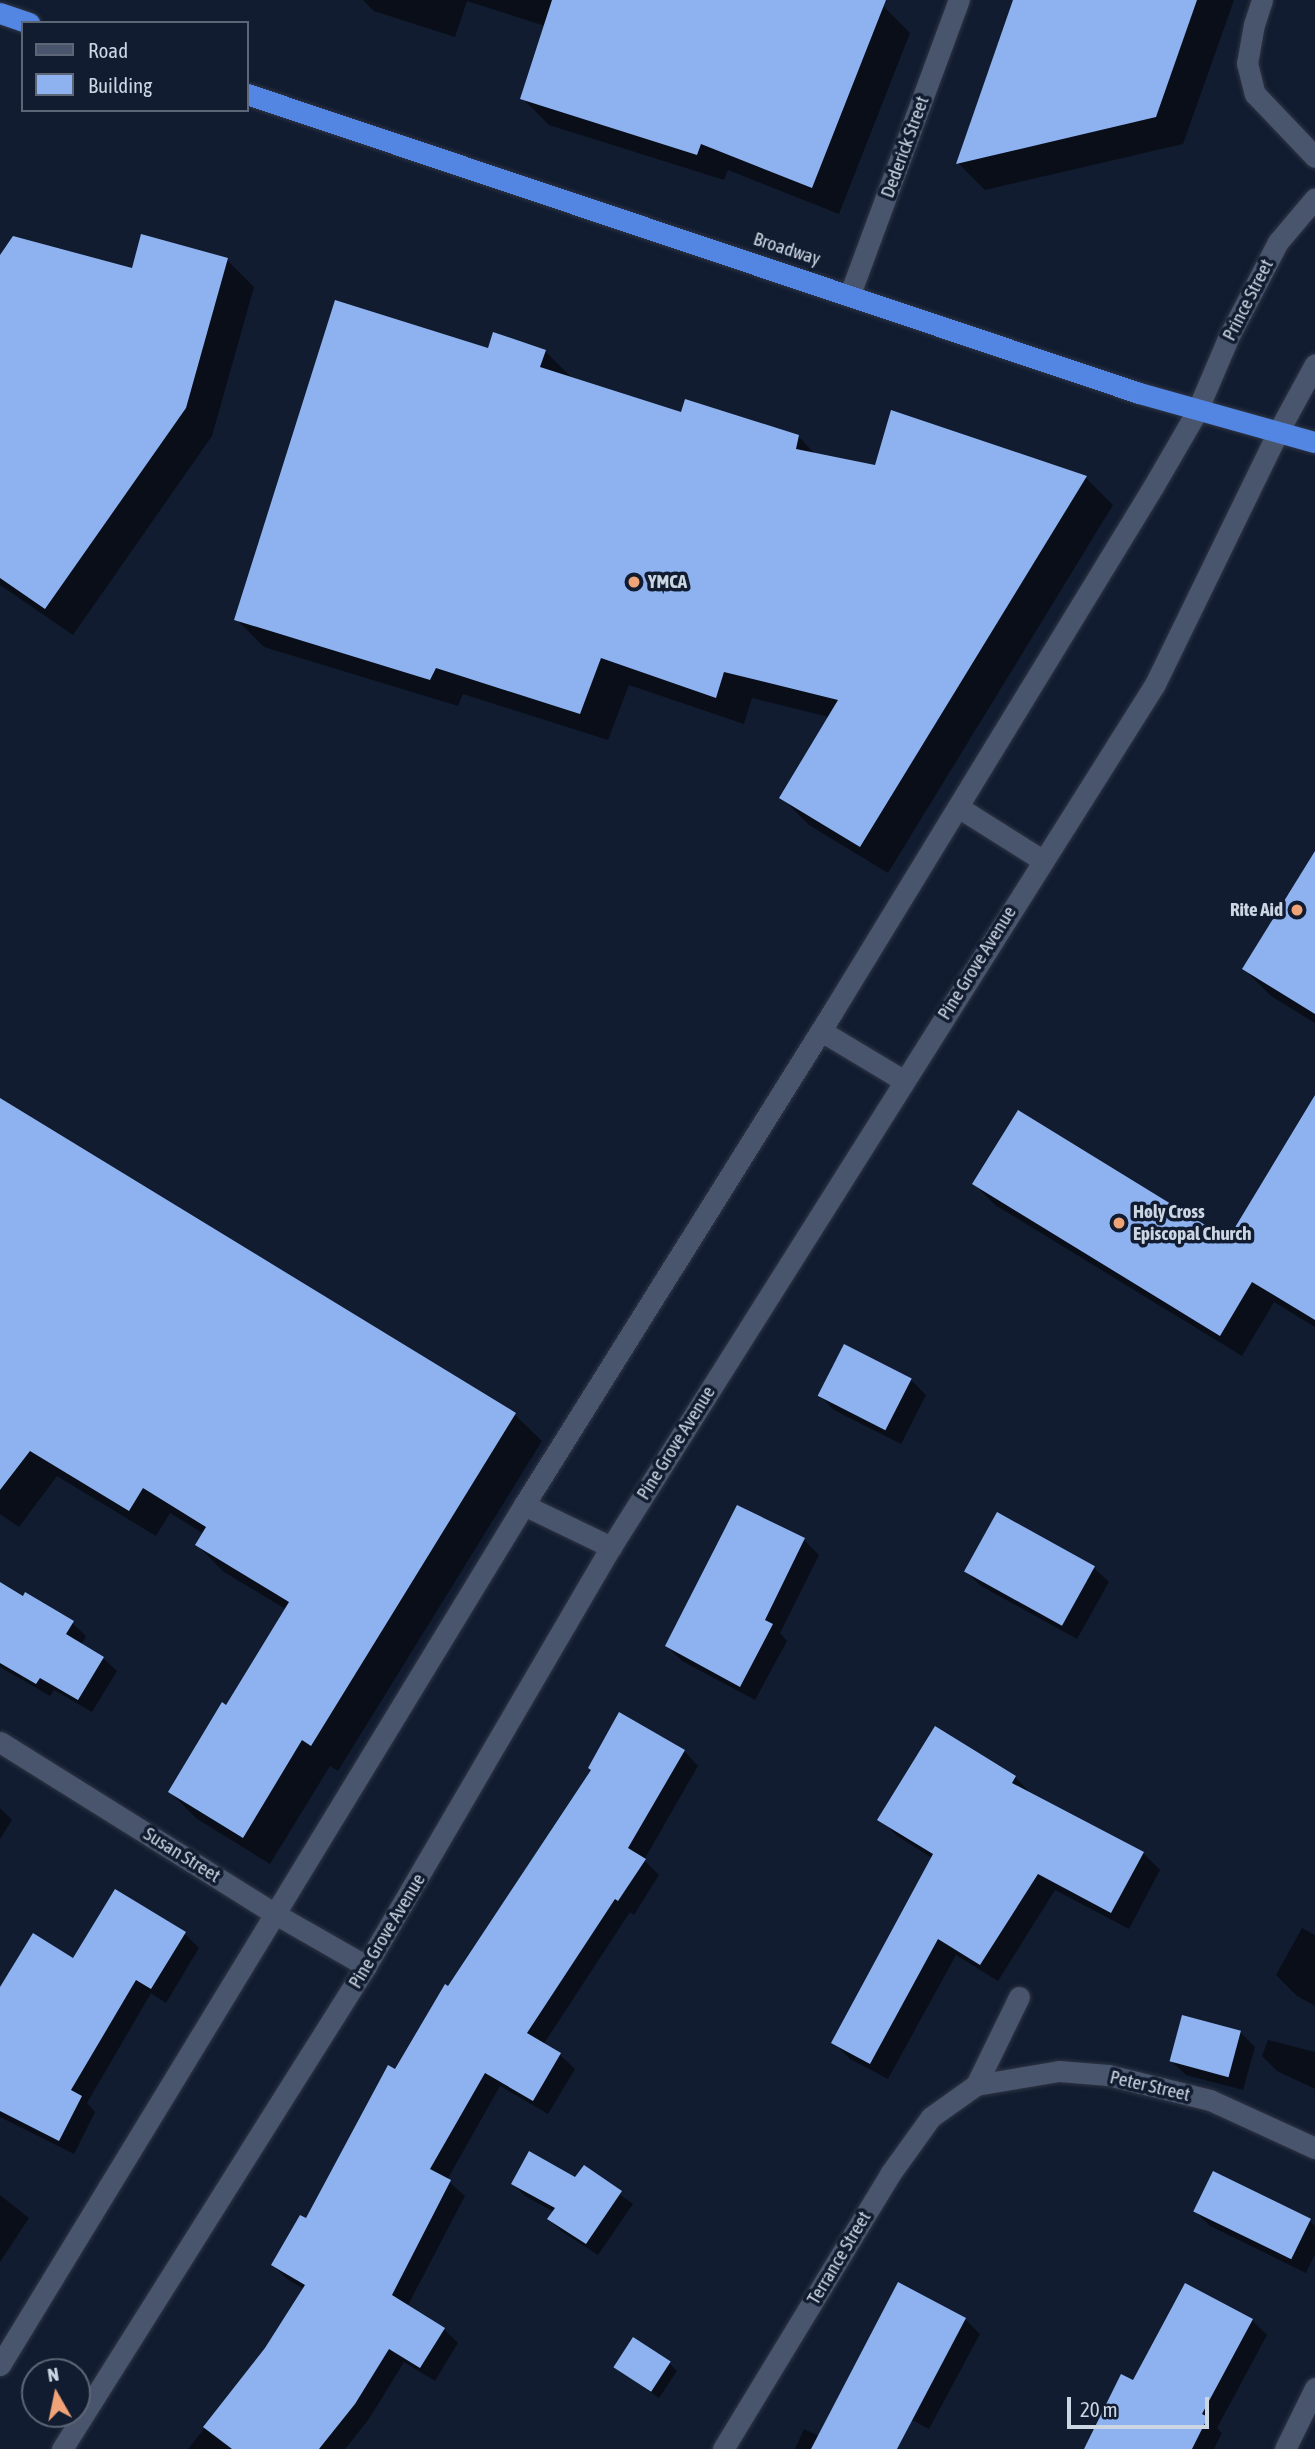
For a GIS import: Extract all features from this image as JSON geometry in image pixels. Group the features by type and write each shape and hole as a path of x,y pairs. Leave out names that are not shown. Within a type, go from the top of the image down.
{"highway":[{"path":"0,13 23,21"},
{"name":"Broadway","path":"248,94 1197,411 1315,442"}],"street":[{"name":"Dederick Street","path":"850,294 959,0"},
{"path":"1262,0 1254,24 1247,63 1255,94 1315,157"},
{"name":"Prince Street","path":"1197,411 1229,336 1278,242 1315,198"},
{"path":"1278,432 1315,364"},
{"path":"0,2365 277,1915 524,1505 821,1031 1197,411"},
{"name":"Pine Grove Avenue","path":"62,2449 366,1966 611,1547 1155,684 1199,600 1278,432"},
{"path":"958,807 1042,860"},
{"path":"821,1031 903,1080"},
{"path":"524,1505 611,1547"},
{"name":"Susan Street","path":"0,1742 277,1915 366,1966"},
{"path":"976,2085 1018,1997"},
{"name":"Peter Street","path":"976,2085 1059,2071 1108,2075 1210,2100 1315,2148"},
{"name":"Terrance Street","path":"723,2449 890,2174 931,2117 976,2085"},
{"path":"1285,2449 1315,2388"}],"building":[{"path":"552,0 886,0 812,188 701,144 697,155 520,99"},
{"path":"1013,0 1197,0 1156,117 956,164"},
{"path":"141,234 228,258 186,408 45,609 0,578 0,255 13,236 132,268"},
{"name":"YMCA","path":"335,300 488,348 493,332 546,350 540,367 681,412 685,399 799,435 796,449 875,465 891,410 1087,476 860,847 779,798 838,700 724,672 716,698 601,658 580,714 436,668 430,680 234,620"},
{"name":"Rite Aid","path":"1315,851 1315,1014 1242,969"},
{"name":"Holy Cross Episcopal Church","path":"1315,1095 1315,1320 1252,1282 1220,1336 972,1184 1018,1110 1228,1239"},
{"path":"0,1098 516,1413 311,1746 302,1740 243,1838 168,1792 222,1702 226,1705 289,1602 195,1545 206,1527 143,1488 129,1511 30,1451 0,1490"},
{"path":"844,1344 912,1379 885,1430 818,1396"},
{"path":"737,1505 805,1538 765,1620 773,1624 740,1687 665,1646"},
{"path":"997,1512 1095,1566 1062,1626 964,1571"},
{"path":"0,1582 23,1596 25,1592 74,1621 66,1634 104,1657 78,1700 40,1678 36,1684 0,1663"},
{"path":"619,1712 685,1750 628,1848 646,1859 618,1901 615,1899 527,2033 561,2053 533,2101 485,2073 430,2169 451,2180 392,2295 445,2328 420,2368 389,2349 355,2404 319,2449 232,2449 203,2427 265,2348 305,2285 271,2265 300,2215 306,2218 388,2065 395,2069 445,1984 448,1986 591,1770 588,1768"},
{"path":"935,1726 1016,1776 1012,1783 1144,1852 1111,1913 1038,1874 980,1965 938,1939 870,2064 831,2043 933,1854 877,1820"},
{"path":"115,1889 186,1932 151,1989 136,1980 71,2090 82,2096 59,2141 0,2111 0,1987 33,1933 73,1958"},
{"path":"1182,2015 1241,2031 1228,2077 1170,2061"},
{"path":"529,2151 575,2177 584,2165 622,2191 586,2244 547,2219 555,2208 511,2184"},
{"path":"1213,2171 1311,2219 1291,2259 1193,2211"},
{"path":"898,2282 966,2318 897,2449 811,2449"},
{"path":"1185,2283 1253,2319 1202,2414 1208,2417 1192,2449 1084,2449 1121,2374 1133,2380"},
{"path":"633,2337 671,2362 651,2392 613,2367"}],"place":[{"name":"YMCA","path":"634,582"},
{"name":"Rite Aid","path":"1297,910"},
{"name":"Holy Cross Episcopal Church","path":"1119,1223"}]}
